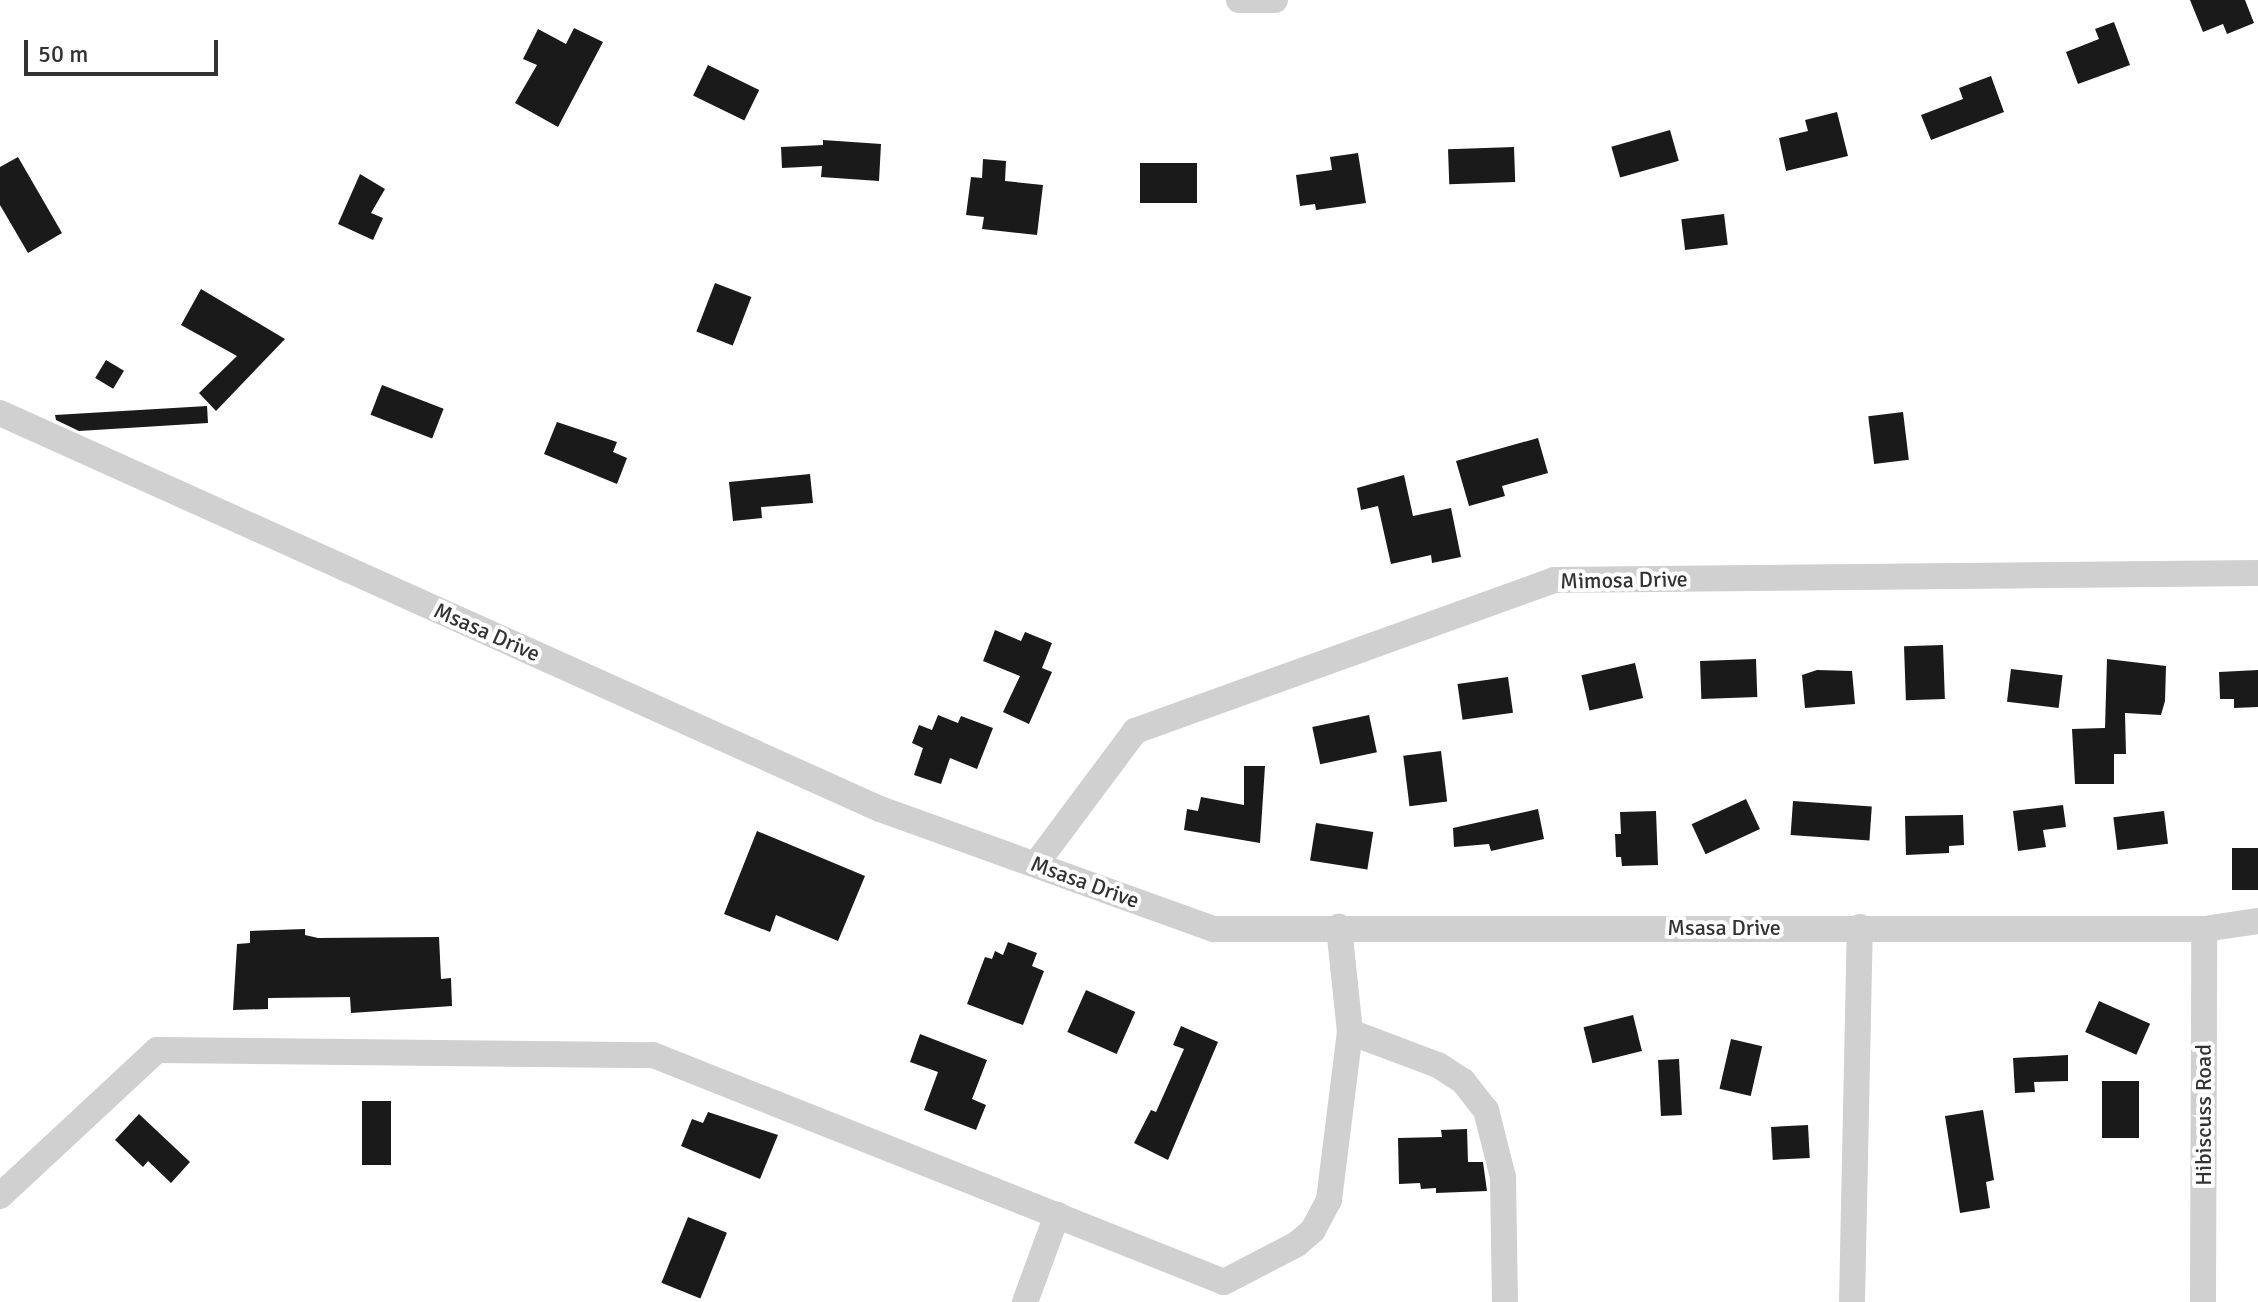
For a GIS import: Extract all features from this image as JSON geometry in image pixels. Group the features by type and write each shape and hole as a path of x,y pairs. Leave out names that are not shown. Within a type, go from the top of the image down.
{"street":[{"path":"1239,0 1275,0"},
{"name":"Msasa Drive","path":"0,413 880,809 1214,929 2204,929 2258,921"},
{"name":"Mimosa Drive","path":"1036,864 1135,731 1554,580 2258,573"},
{"path":"0,1196 157,1050 653,1055 1057,1215 1224,1292 1297,1244 1323,1215 1350,1032 1339,927"},
{"path":"1852,1302 1860,927"},
{"name":"Hibiscuss Road","path":"2203,1302 2204,929"},
{"path":"1350,1032 1438,1065 1463,1081 1486,1110 1503,1177 1505,1302"},
{"path":"1025,1302 1057,1215"}],"building":[{"path":"2190,0 2245,0 2254,23 2227,34 2223,24 2203,32"},
{"path":"2114,22 2130,65 2078,84 2066,52 2099,39 2095,29"},
{"path":"574,28 603,42 558,127 515,103 537,65 523,59 538,29 566,44"},
{"path":"708,65 759,90 744,121 693,96"},
{"path":"1991,76 2004,112 1931,140 1921,115 1963,99 1959,88"},
{"path":"1837,112 1848,156 1786,171 1779,138 1808,131 1805,120"},
{"path":"1670,130 1679,161 1620,178 1611,147"},
{"path":"823,140 881,144 879,181 821,177 822,166 782,168 781,147 823,145"},
{"path":"1514,147 1515,182 1449,184 1448,149"},
{"path":"1358,153 1366,203 1316,210 1315,204 1300,206 1296,175 1332,170 1330,157"},
{"path":"18,157 62,233 28,253 0,205 0,167"},
{"path":"983,159 1006,161 1005,181 1043,185 1037,235 982,229 984,217 966,215 971,177 982,178"},
{"path":"1140,163 1197,163 1197,203 1140,203"},
{"path":"360,174 385,189 371,213 383,218 373,240 338,224"},
{"path":"1724,214 1728,245 1685,250 1681,219"},
{"path":"715,283 751,297 733,346 696,332"},
{"path":"201,289 285,339 216,411 199,393 237,356 181,325"},
{"path":"106,360 124,371 113,389 95,378"},
{"path":"382,385 444,409 432,439 371,415"},
{"path":"207,406 208,423 79,431 56,420 55,415"},
{"path":"1903,412 1909,460 1874,464 1868,416"},
{"path":"557,422 617,442 613,452 627,458 617,484 544,454"},
{"path":"1538,438 1548,473 1502,486 1505,496 1469,506 1456,461"},
{"path":"810,474 813,503 761,507 762,518 733,521 729,482"},
{"path":"1404,475 1413,516 1451,508 1461,557 1432,563 1431,555 1391,564 1378,506 1361,510 1357,488"},
{"path":"995,630 1021,641 1025,632 1052,643 1042,668 1052,672 1029,724 1003,712 1020,676 983,661"},
{"path":"1943,645 1945,699 1906,700 1904,646"},
{"path":"1756,659 1757,697 1701,699 1700,661"},
{"path":"2107,659 2166,666 2165,701 2161,715 2125,713 2126,754 2114,754 2114,784 2075,784 2072,729 2105,728"},
{"path":"1635,663 1643,698 1590,710 1581,675"},
{"path":"2011,669 2063,675 2059,708 2007,702"},
{"path":"1817,670 1852,671 1855,704 1805,708 1802,675"},
{"path":"2258,670 2258,707 2234,708 2234,699 2220,699 2219,672"},
{"path":"1508,677 1513,713 1463,720 1457,684"},
{"path":"938,715 958,723 961,716 993,728 977,769 950,758 941,784 914,775 923,748 912,743 919,725 932,730"},
{"path":"1369,715 1377,752 1320,764 1312,727"},
{"path":"1441,751 1447,802 1409,806 1403,756"},
{"path":"1244,766 1265,766 1260,843 1184,830 1187,809 1198,811 1201,797 1244,805"},
{"path":"1746,799 1760,829 1706,854 1692,824"},
{"path":"1793,801 1872,807 1869,840 1791,835"},
{"path":"2063,805 2066,827 2043,830 2046,847 2018,851 2013,811"},
{"path":"1538,809 1544,839 1491,851 1489,844 1454,847 1453,828"},
{"path":"1656,811 1658,865 1622,866 1621,857 1616,857 1615,834 1621,834 1620,812"},
{"path":"2164,811 2168,844 2117,850 2113,817"},
{"path":"1963,815 1964,845 1949,846 1949,853 1906,855 1905,816"},
{"path":"1316,823 1373,832 1367,870 1310,861"},
{"path":"757,831 865,876 838,941 776,915 770,932 724,914"},
{"path":"2232,848 2258,848 2258,890 2232,890"},
{"path":"305,929 305,935 318,938 439,937 441,979 451,978 452,1006 351,1013 350,997 268,998 268,1009 233,1010 237,944 250,943 250,931"},
{"path":"1008,942 1037,953 1032,966 1044,971 1023,1025 967,1004 985,957 992,959 995,951 1003,955"},
{"path":"1086,990 1135,1012 1117,1054 1067,1032"},
{"path":"2099,1001 2150,1024 2136,1055 2085,1032"},
{"path":"1633,1015 1642,1051 1592,1063 1584,1027"},
{"path":"1181,1026 1218,1042 1168,1160 1134,1143 1151,1110 1156,1112 1184,1049 1173,1045"},
{"path":"920,1034 987,1060 972,1099 986,1105 976,1130 924,1110 938,1072 910,1062"},
{"path":"1731,1039 1762,1046 1751,1096 1720,1089"},
{"path":"2068,1055 2068,1081 2034,1082 2035,1092 2015,1093 2013,1058"},
{"path":"1679,1059 1682,1115 1661,1116 1658,1060"},
{"path":"2102,1081 2139,1081 2139,1138 2102,1138"},
{"path":"362,1101 391,1101 391,1165 362,1165"},
{"path":"1983,1110 1994,1180 1986,1182 1990,1208 1960,1213 1945,1116"},
{"path":"708,1112 778,1135 760,1179 681,1146 692,1119 703,1123"},
{"path":"139,1114 190,1162 171,1183 148,1161 143,1167 115,1140"},
{"path":"1808,1125 1810,1158 1773,1160 1771,1127"},
{"path":"1467,1129 1468,1162 1483,1162 1487,1191 1436,1193 1436,1188 1421,1189 1420,1183 1399,1184 1398,1138 1442,1137 1441,1130"},
{"path":"688,1217 727,1233 700,1299 661,1283"}]}
